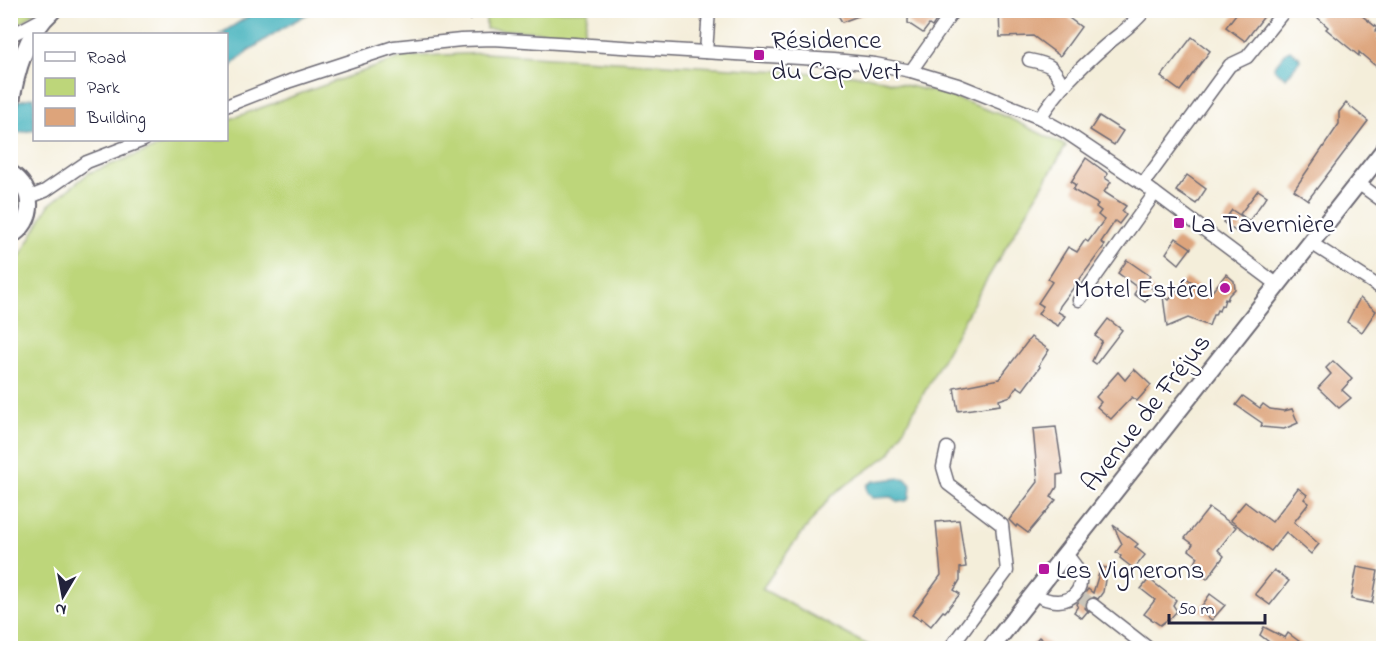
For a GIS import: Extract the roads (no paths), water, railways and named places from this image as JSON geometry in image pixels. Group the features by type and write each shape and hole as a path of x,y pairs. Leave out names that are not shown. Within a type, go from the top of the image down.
{"main road":[{"path":"34,33 48,15"},
{"path":"10,107 13,79 33,34"},
{"name":"Avenue de Fréjus","path":"991,648 1383,150"},
{"path":"10,173 20,180 30,197 27,218 21,228 10,236"}],"street":[{"path":"706,52 709,10"},
{"path":"911,70 954,10"},
{"path":"1040,118 1054,96 1086,62 1144,10"},
{"path":"1143,184 1230,65 1247,57 1285,10"},
{"path":"10,36 48,15"},
{"path":"228,105 330,67 394,47 461,40 493,39 834,60 911,70 958,85 1040,118 1143,184 1278,285"},
{"path":"1029,60 1055,69 1063,86"},
{"path":"30,197 45,191 87,162 141,141"},
{"path":"1358,183 1383,202"},
{"path":"1079,300 1155,193"},
{"path":"1311,243 1383,290"},
{"path":"947,448 943,467 948,484 1002,525 1007,571 950,648"},
{"path":"1035,594 1055,602 1080,595 1079,570 1065,554"},
{"path":"1093,605 1148,648"}],"water":[{"path":"257,11 313,11 246,53 228,69 228,33 222,33"},
{"path":"1290,50 1300,60 1286,78 1274,67"},
{"path":"33,97 33,130 11,134 10,103"},
{"path":"906,479 911,485 910,497 906,501 898,502 892,497 873,498 867,493 867,485 874,481"}],"tunnel":[{"path":"1082,597 1093,605"}],"place":[{"name":"Résidence du Cap Vert","path":"759,55"},
{"name":"La Tavernière","path":"1179,223"},
{"name":"Motel Estérel","path":"1225,288"},
{"name":"Les Vignerons","path":"1044,569"}]}
